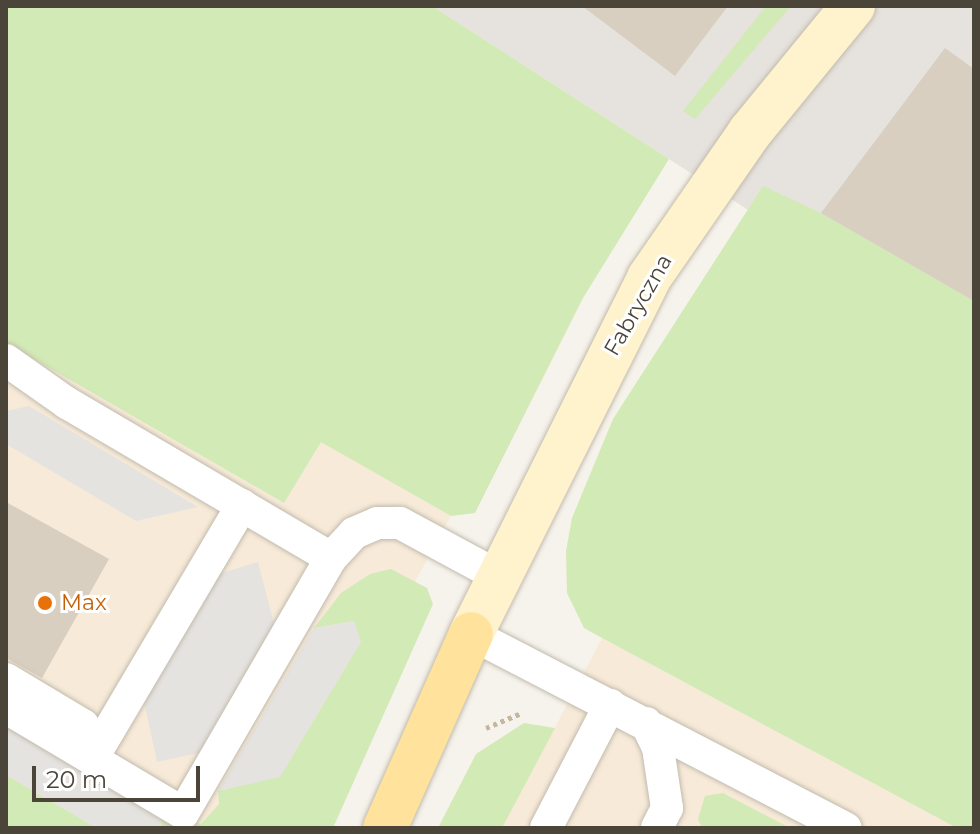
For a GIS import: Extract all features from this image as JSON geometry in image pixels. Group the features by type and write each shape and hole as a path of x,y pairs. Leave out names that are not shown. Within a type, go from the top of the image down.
{"main road":[{"name":"Fabryczna","path":"471,634 649,278 750,132 853,6"},
{"path":"385,828 471,634"}],"lane":[{"path":"6,360 67,403 331,558"},
{"path":"6,377 67,403"},
{"path":"92,759 242,505"},
{"path":"6,708 183,813 331,558 354,533 377,523 400,523 498,576"},
{"path":"471,634 846,828"},
{"path":"6,679 83,725 92,759"},
{"path":"546,828 610,705"},
{"path":"646,723 658,748 667,808 657,828"}],"shaded area":[{"path":"432,6 974,6 974,356 669,159"},
{"path":"6,343 284,503 321,441 451,516 280,828 42,828 6,808"},
{"path":"29,406 198,507 136,521 6,444 6,411"},
{"path":"258,562 274,624 199,753 157,762 143,697 216,575"},
{"path":"354,621 361,642 280,777 218,791 314,628"},
{"path":"602,638 958,828 502,828"},
{"path":"6,723 159,813 162,828 97,828 6,775"}],"green space":[{"path":"6,6 432,6 669,159 583,298 475,513 451,516 321,442 284,503 6,343"},
{"path":"766,6 791,6 695,119 683,111"},
{"path":"763,186 821,213 974,301 974,828 957,828 584,628 567,593 566,551 572,518 613,419"},
{"path":"391,569 427,588 433,604 333,828 162,828 159,813 201,824 219,804 218,791 280,776 354,621 314,628 341,593 370,574"},
{"path":"524,723 555,728 502,828 438,828 476,754"},
{"path":"6,775 97,828 6,828"},
{"path":"723,793 790,828 702,828 698,819 705,796"}],"building":[{"path":"582,6 728,6 675,76"},
{"path":"945,48 974,69 974,301 821,213"},
{"name":"Max","path":"6,502 109,559 42,678 6,658"}],"place":[{"name":"Max","path":"45,603"}]}
